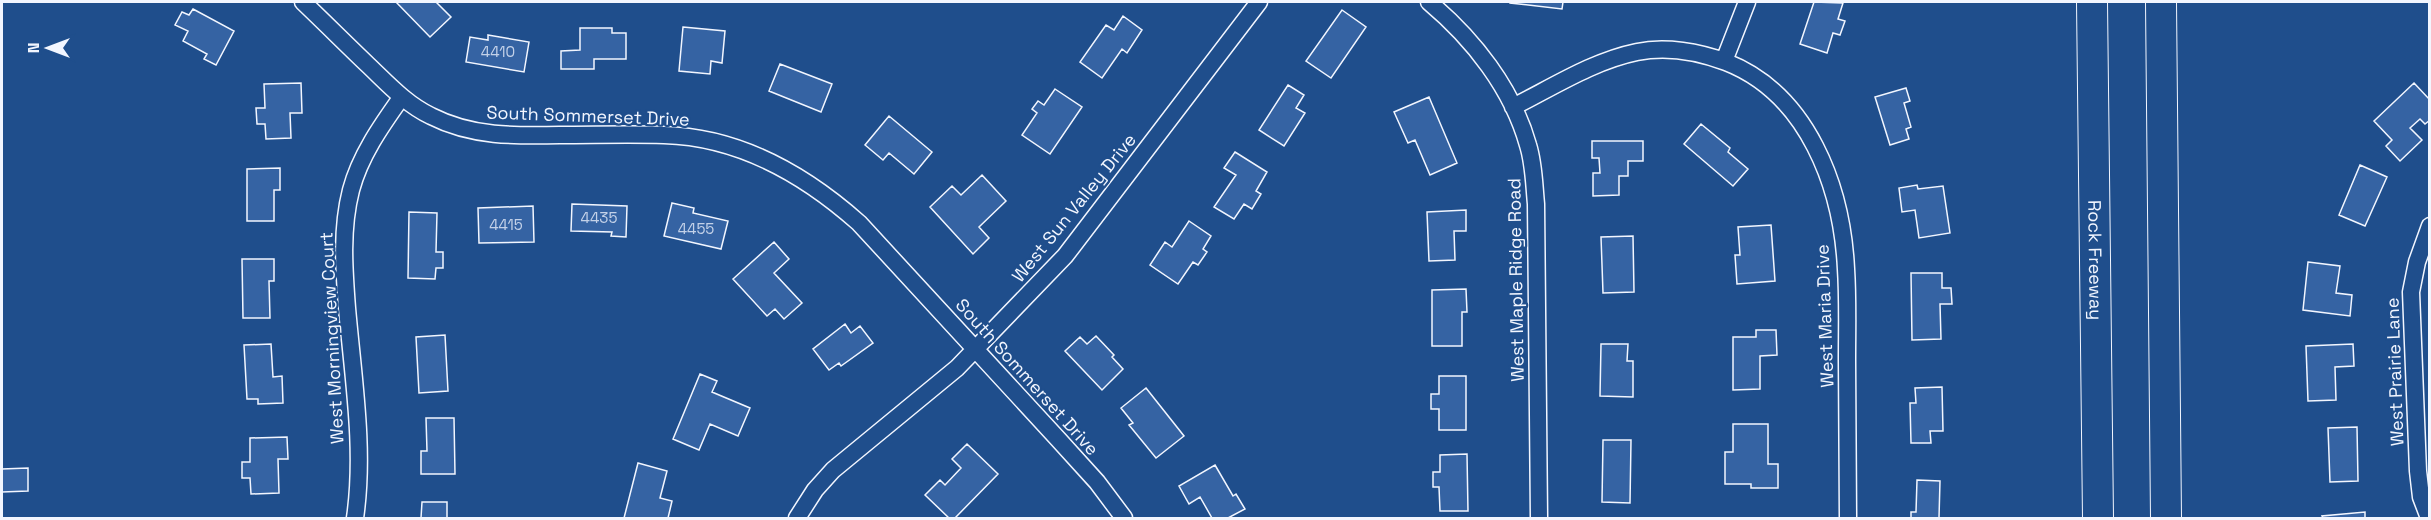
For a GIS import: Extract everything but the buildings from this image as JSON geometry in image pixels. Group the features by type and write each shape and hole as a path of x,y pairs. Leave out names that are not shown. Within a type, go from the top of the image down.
{"highway":[{"name":"Rock Freeway","path":"2092,2 2098,519"},
{"path":"2161,2 2166,519"}],"street":[{"name":"South Sommerset Drive","path":"303,2 401,98 432,117 479,132 503,136 666,135 705,140 774,163 806,181 859,223 1089,474 1124,519"},
{"name":"West Sun Valley Drive","path":"797,519 815,489 833,470 921,399 976,350 1065,256 1258,2"},
{"name":"West Maple Ridge Road","path":"1429,2 1457,27 1490,68 1513,107 1528,144 1533,166 1536,204 1539,519"},
{"path":"1724,61 1747,2"},
{"name":"West Maria Drive","path":"1513,107 1606,61 1639,51 1674,50 1707,54 1758,78 1784,99 1808,131 1828,176 1841,225 1846,268 1848,519"},
{"name":"West Morningview Court","path":"355,519 358,474 344,272 344,230 351,190 358,171 382,126 401,98"},
{"name":"West Prairie Lane","path":"2428,519 2421,497 2418,471 2412,292 2417,262 2430,226"}]}
